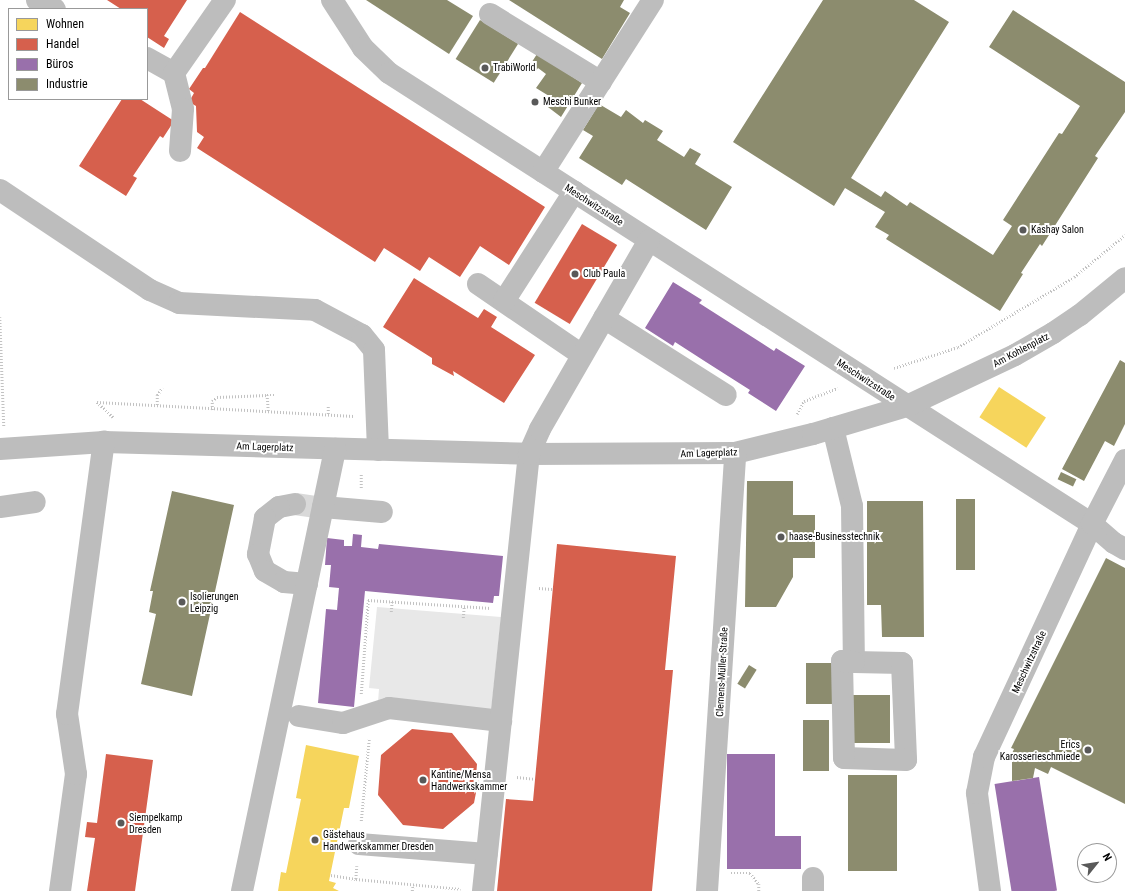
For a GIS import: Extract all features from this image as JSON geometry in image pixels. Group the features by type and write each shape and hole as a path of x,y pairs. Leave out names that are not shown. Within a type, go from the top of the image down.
{"street":[{"path":"37,0 53,8"},
{"path":"174,73 225,0"},
{"name":"Meschwitzstraße","path":"332,0 363,48 389,73 1092,524 981,769 977,793 978,815 990,891"},
{"path":"543,172 653,0"},
{"path":"490,14 601,82"},
{"path":"148,59 174,73 183,109 180,151"},
{"path":"0,190 150,290 179,303 316,310 362,335 374,350 371,450"},
{"path":"504,301 574,192"},
{"path":"483,891 529,454 540,429 648,240"},
{"name":"Am Kohlenplatz","path":"907,406 1015,355 1046,337 1080,315 1125,278"},
{"path":"478,284 582,355"},
{"path":"604,318 726,395"},
{"name":"Am Lagerplatz","path":"3,449 104,442 529,454 735,454 787,441 907,406"},
{"path":"833,428 852,506 854,662"},
{"path":"60,891 76,774 67,714 104,442"},
{"path":"242,891 335,449"},
{"name":"Clemens-Müller-Straße","path":"708,882 735,454"},
{"path":"1125,460 1092,524 1114,543 1125,549"},
{"path":"0,507 35,502"},
{"path":"295,504 279,507 265,518 258,554 266,571 278,579 284,582 307,584"},
{"path":"323,507 382,512"},
{"path":"842,661 854,662 902,663 906,760 844,758 842,661"},
{"path":"299,716 343,723 389,708 501,720"},
{"path":"359,844 487,854"}],"path":[{"path":"787,441 804,401 864,378 958,346 1074,277 1125,235"},
{"path":"0,317 3,449"},
{"path":"157,405 156,395 162,388"},
{"path":"267,395 268,411"},
{"path":"212,410 212,402 217,397 276,395"},
{"path":"97,402 212,410 268,411 360,416 371,450"},
{"path":"328,405 328,414"},
{"path":"356,879 371,723 359,718 368,600 513,610"},
{"path":"391,612 392,601"},
{"path":"463,618 464,606"},
{"path":"708,882 750,873 758,884 759,891"},
{"path":"331,875 412,885 483,891"},
{"path":"412,885 412,891"}],"shaded area":[{"path":"377,607 501,617 491,711 378,702 379,689 369,688"}],"building: Wohnen":[{"path":"999,387 1046,417 1026,448 979,417"},
{"name":"Gästehaus Handwerkskammer Dresden","path":"306,745 359,756 349,808 344,808 329,881 336,883 333,888 339,891 278,891 281,872 286,873 301,799 296,798"}],"building: Handel":[{"path":"107,0 187,0 164,36 169,39 164,48 148,38 148,8 119,8"},
{"path":"240,12 545,207 509,265 480,246 460,277 429,257 420,271 384,248 375,262 197,148 204,137 197,132 196,106 189,102 194,93 189,89 203,68 205,68"},
{"path":"121,100 142,100 174,121 163,138 160,136 133,176 137,178 126,196 79,166"},
{"name":"Club Paula","path":"582,224 617,245 570,324 535,303"},
{"path":"414,278 478,318 484,309 497,317 491,327 535,355 504,403 453,371 454,376 432,364 432,358 383,327"},
{"path":"557,544 676,556 665,670 673,670 652,891 497,891 506,799 533,801"},
{"path":"412,729 452,733 477,764 476,777 479,777 474,803 443,829 403,825 378,795 381,755"},
{"name":"Siempelkamp Dresden","path":"106,754 153,760 135,891 87,891 95,838 85,837 87,822 97,823"}],"building: Büros":[{"path":"673,282 702,300 699,303 774,351 776,348 805,366 776,411 748,393 750,390 675,342 673,346 645,328"},
{"path":"353,534 362,535 361,547 378,549 379,544 503,556 499,596 494,596 493,603 365,591 354,707 318,703 326,609 337,610 339,588 329,587 331,565 325,565 327,538 344,540 344,546 352,546"},
{"path":"727,754 775,754 775,836 801,836 801,869 727,869"},
{"path":"1039,777 1057,891 1011,891 995,784"}],"building: Industrie":[{"path":"366,0 447,0 473,16 449,54"},
{"path":"509,0 624,0 620,7 630,13 602,59"},
{"path":"823,0 914,0 949,22 851,178 881,197 885,191 907,206 910,202 993,255 1012,226 1003,220 1059,133 1062,134 1080,106 989,47 1013,10 1125,82 1125,112 1095,156 1098,158 1042,246 1040,244 1021,273 1023,274 1000,311 886,239 889,235 875,227 885,212 845,188 834,206 733,142"},
{"path":"480,20 518,44 494,83 456,59"},
{"path":"537,54 582,83 561,117 544,104 549,96 536,88 546,74 538,68 535,72 528,68"},
{"path":"599,104 621,117 626,110 643,123 645,120 663,131 657,140 684,157 690,148 701,154 695,164 732,187 706,230 626,179 622,185 579,158 593,136 583,130"},
{"path":"1120,360 1125,363 1125,424 1114,446 1105,441 1084,481 1062,469"},
{"path":"1061,472 1076,479 1073,486 1058,479"},
{"name":"haase-Businesstechnik","path":"747,481 793,481 793,515 815,515 815,558 793,558 793,577 776,607 745,607"},
{"name":"Isolierungen Leipzig","path":"172,491 234,505 192,696 141,684 156,614 149,612 153,591 150,591"},
{"path":"956,499 975,499 975,570 956,570"},
{"path":"867,501 923,501 924,637 882,637 881,605 867,605"},
{"path":"1106,558 1125,568 1125,804 1051,767 1048,774 1035,768 1033,778 1012,781 1012,762 1009,760 1014,749 1011,748"},
{"path":"806,663 834,663 834,704 806,704"},
{"path":"749,665 757,670 745,688 737,684"},
{"path":"853,695 890,695 890,743 853,743"},
{"path":"803,720 829,720 829,771 803,771"},
{"path":"848,775 897,775 897,871 848,871"}],"tunnel":[{"path":"295,504 317,507"}],"place":[{"name":"TrabiWorld","path":"485,68"},
{"name":"Meschi Bunker","path":"535,102"},
{"name":"Kashay Salon","path":"1023,230"},
{"name":"Club Paula","path":"575,274"},
{"name":"haase-Businesstechnik","path":"781,537"},
{"name":"Isolierungen Leipzig","path":"182,602"},
{"name":"Erics Karosserieschmiede","path":"1088,750"},
{"name":"Kantine/Mensa Handwerkskammer","path":"423,780"},
{"name":"Siempelkamp Dresden","path":"121,823"},
{"name":"Gästehaus Handwerkskammer Dresden","path":"315,840"}]}
